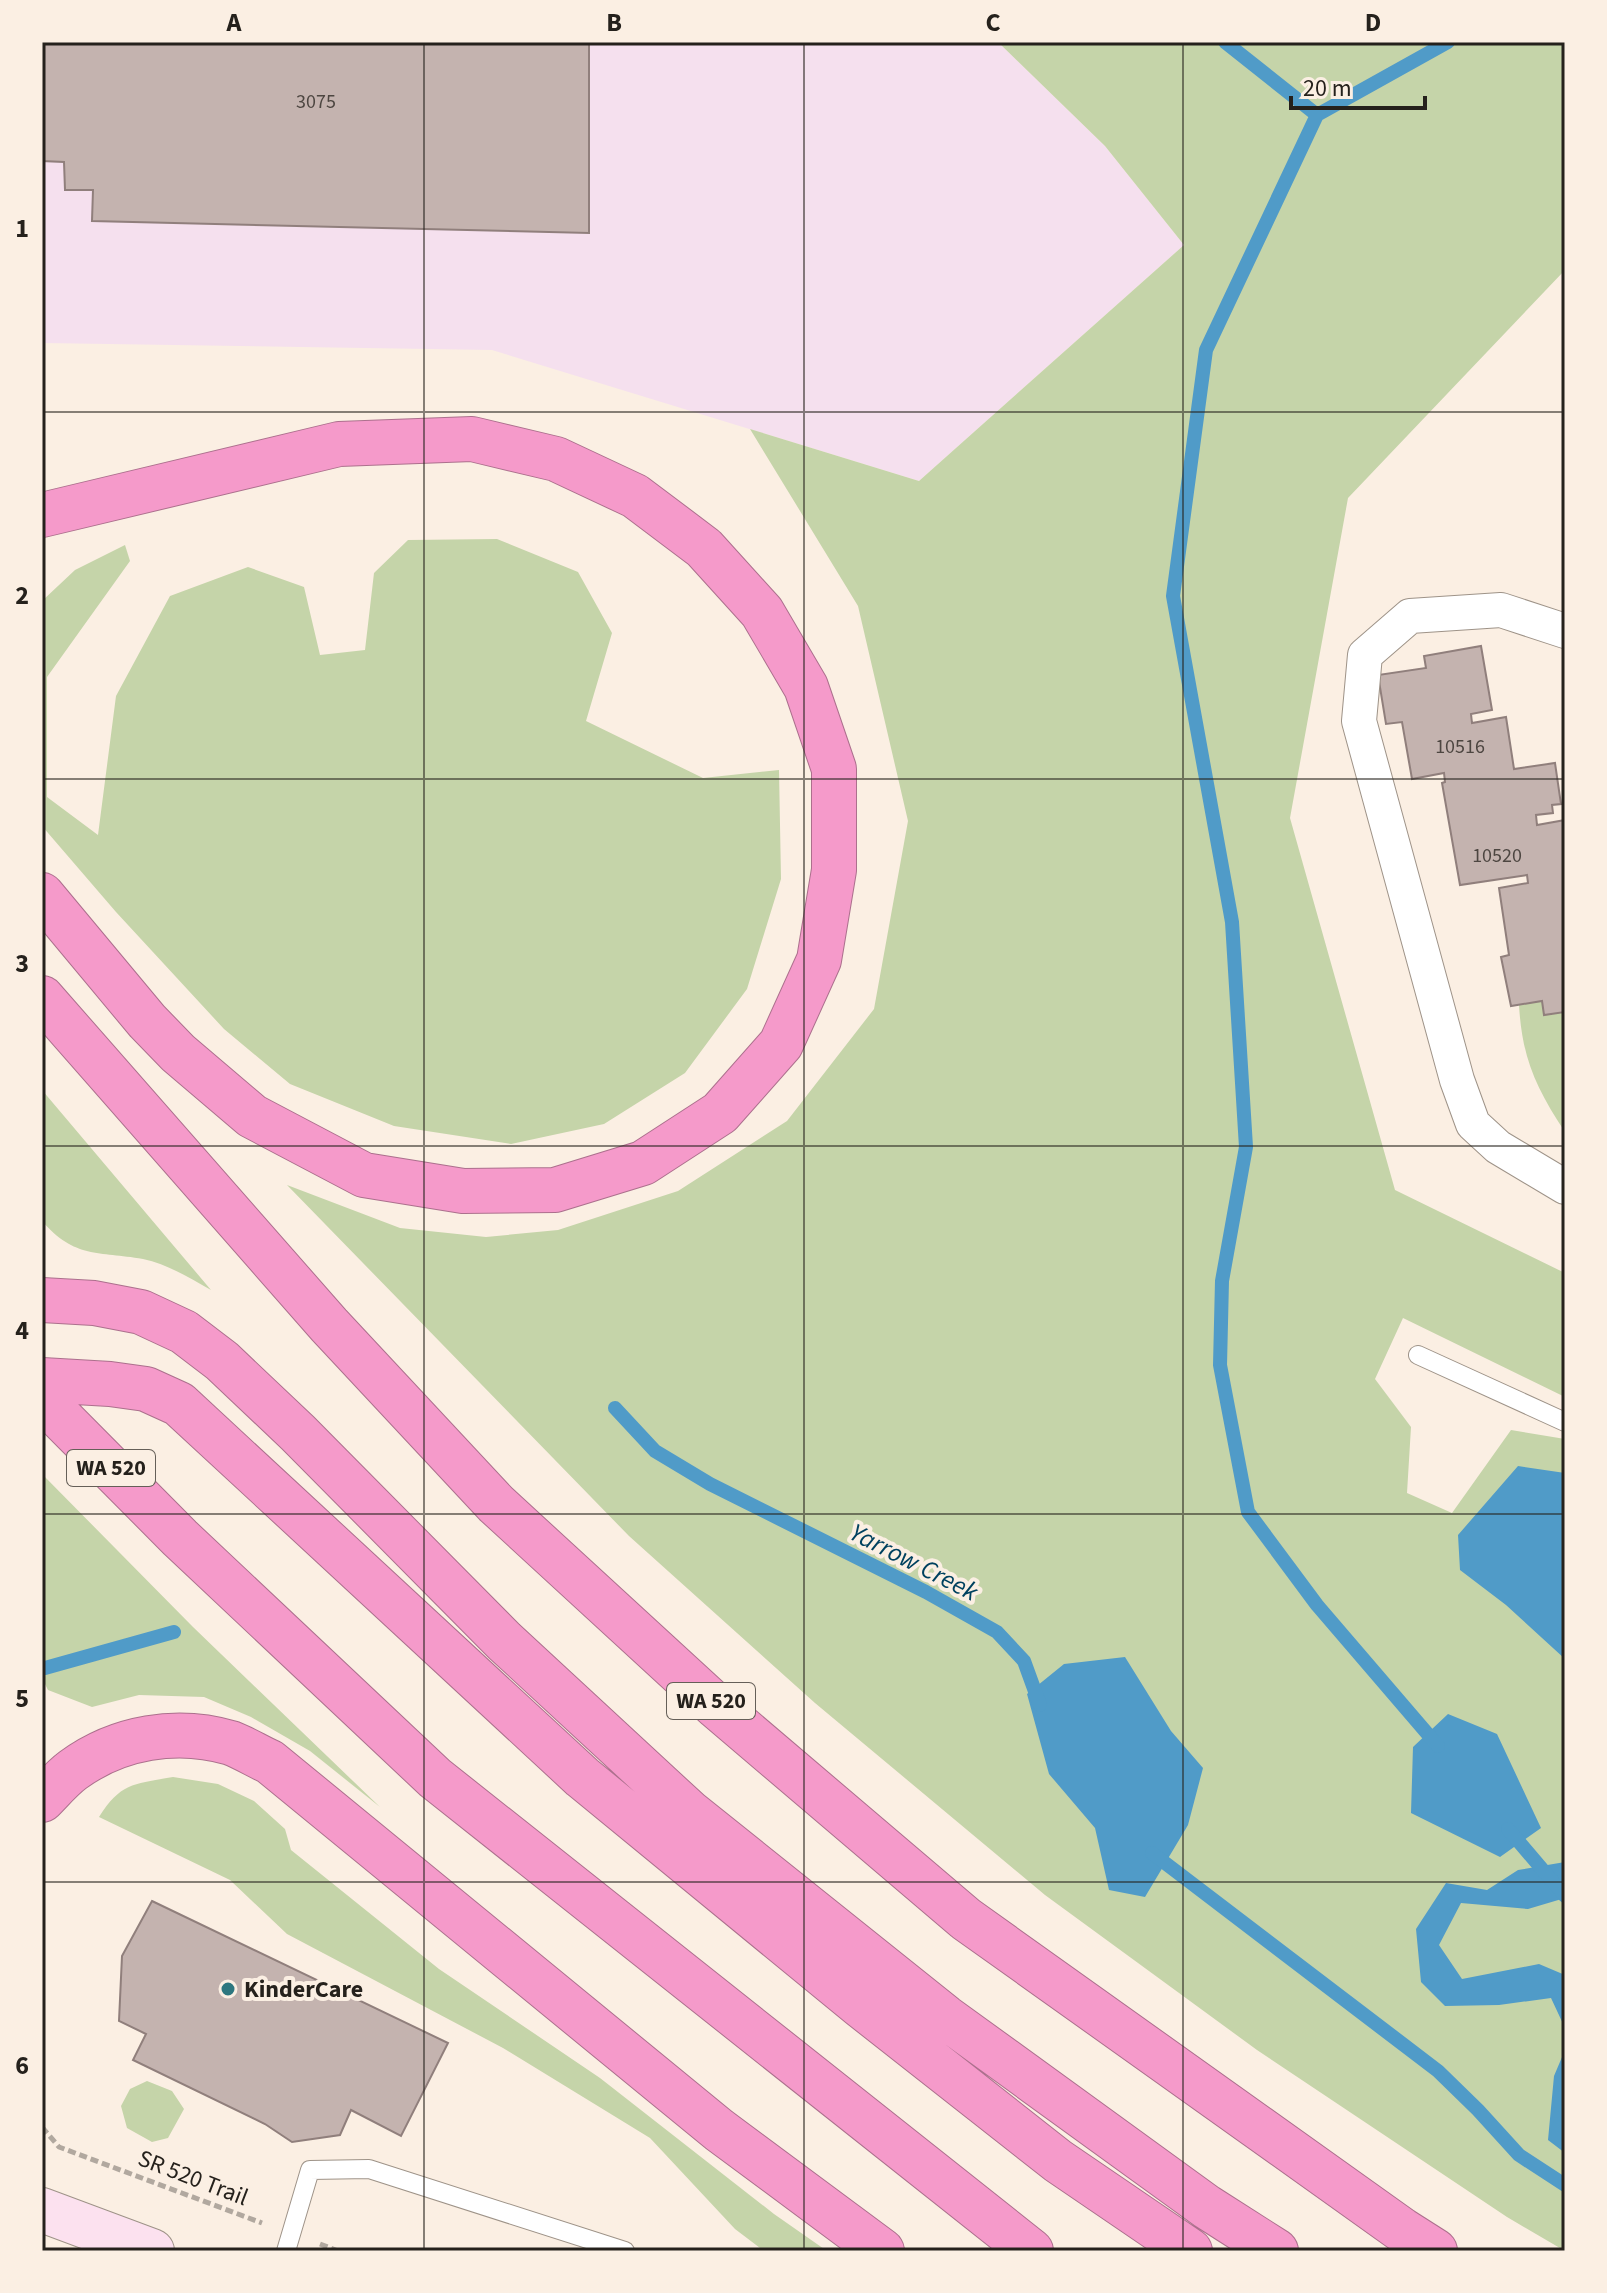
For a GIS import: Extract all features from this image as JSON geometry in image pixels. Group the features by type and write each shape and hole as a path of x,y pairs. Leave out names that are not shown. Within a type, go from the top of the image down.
{"highway":[{"path":"42,515 339,444 472,439 556,459 635,496 704,548 762,612 806,687 834,769 834,870 819,960 781,1044 720,1113 643,1163 555,1190 463,1191 364,1175 252,1116 178,1053 147,1021 42,895"},
{"name":"WA 520","path":"42,998 329,1325 496,1504 717,1707 966,1919 1435,2251"},
{"path":"42,1300 94,1303 141,1312 184,1332 222,1361 298,1433 504,1641 689,1812 945,2017 1207,2207 1276,2251"},
{"path":"42,1380 146,1389 179,1404 489,1693 594,1786 861,2006 1046,2152 1190,2251"},
{"name":"WA 520","path":"42,1399 180,1538 435,1778 1031,2251"},
{"path":"42,1800 72,1771 108,1749 148,1737 190,1735 232,1744 270,1762 719,2130 882,2251"}],"main road":[{"path":"42,2210 152,2251"}],"street":[{"path":"1565,631 1501,610 1410,616 1365,655 1359,721 1457,1080 1473,1124 1498,1147 1565,1187"}],"lane":[{"path":"1418,1355 1565,1422"},
{"path":"289,2242 310,2170 369,2169 625,2251"}],"path":[{"name":"SR 520 Trail","path":"42,2127 59,2147 289,2242 338,2251"}],"shaded area":[{"path":"42,42 998,42 1105,146 1184,245 919,481 492,350 42,343"}],"green space":[{"path":"998,42 1565,42 1565,270 1348,498 1290,818 1395,1190 1565,1273 1565,1397 1403,1318 1375,1379 1411,1427 1407,1493 1452,1513 1511,1430 1565,1439 1565,2251 1507,2217 1257,2050 1045,1895 815,1703 629,1536 287,1185 400,1228 486,1237 558,1230 678,1191 787,1121 874,1009 908,821 858,606 750,429 919,481 1184,245 1105,146"},
{"path":"497,539 578,572 612,633 586,721 703,778 779,770 781,879 747,989 685,1073 604,1124 511,1144 394,1126 290,1084 224,1029 42,826 42,601 75,570 125,545 130,561 47,677 47,797 98,835 116,696 170,596 248,567 304,587 320,655 365,650 374,573 408,540"},
{"path":"1542,1001 1544,1015 1565,1012 1565,1132 1538,1086 1523,1041 1519,1005"},
{"path":"42,1090 211,1290 152,1261 77,1248 65,1242 42,1221"},
{"path":"42,1474 193,1627 380,1807 310,1751 251,1717 204,1697 139,1695 92,1707 48,1690 42,1678"},
{"path":"173,1777 218,1784 254,1801 285,1829 291,1850 439,1969 600,2078 774,2214 827,2251 764,2251 735,2229 650,2138 503,2048 287,1934 230,1880 99,1817 114,1797 130,1786"},
{"path":"147,2081 172,2091 184,2109 168,2138 152,2142 127,2128 121,2106 130,2089"}],"water":[{"path":"1518,1466 1565,1473 1565,1659 1506,1605 1460,1570 1458,1535"},
{"path":"1125,1657 1171,1731 1203,1768 1188,1825 1145,1897 1109,1890 1095,1828 1049,1774 1027,1694 1064,1664"},
{"path":"1448,1714 1497,1734 1541,1828 1500,1857 1411,1813 1413,1747"},
{"path":"1565,1862 1565,1898 1528,1909 1461,1903 1439,1945 1462,1979 1539,1964 1565,1975 1565,2028 1551,1998 1499,2005 1445,2006 1421,1982 1416,1929 1446,1883 1487,1890 1518,1870"},
{"path":"1565,2050 1565,2153 1548,2140 1554,2076"}],"building":[{"path":"42,42 589,42 589,233 92,221 93,190 65,190 64,162 42,161"},
{"path":"1481,646 1492,710 1471,714 1472,723 1506,717 1514,769 1555,763 1561,804 1552,805 1553,813 1536,815 1537,825 1565,820 1565,1012 1544,1015 1542,1001 1511,1006 1501,957 1509,955 1499,888 1528,883 1527,875 1460,885 1442,783 1445,782 1444,773 1412,779 1402,722 1386,724 1378,675 1426,668 1424,656"},
{"name":"KinderCare","path":"152,1901 448,2043 401,2136 351,2110 340,2135 292,2142 265,2124 133,2060 146,2034 119,2021 122,1956"}],"waterway":[{"path":"1225,42 1317,115 1206,350 1173,596 1232,922 1246,1147 1222,1281 1220,1365 1248,1512 1317,1605 1438,1746"},
{"path":"1317,115 1448,42"},
{"name":"Yarrow Creek","path":"615,1408 655,1451 710,1484 926,1592 997,1632 1024,1661 1040,1705"},
{"name":"Yarrow Creek","path":"45,1668 174,1632"},
{"path":"1508,1829 1565,1896"},
{"path":"1152,1853 1438,2071 1519,2155 1565,2185"}],"place":[{"name":"KinderCare","path":"228,1989"}]}
